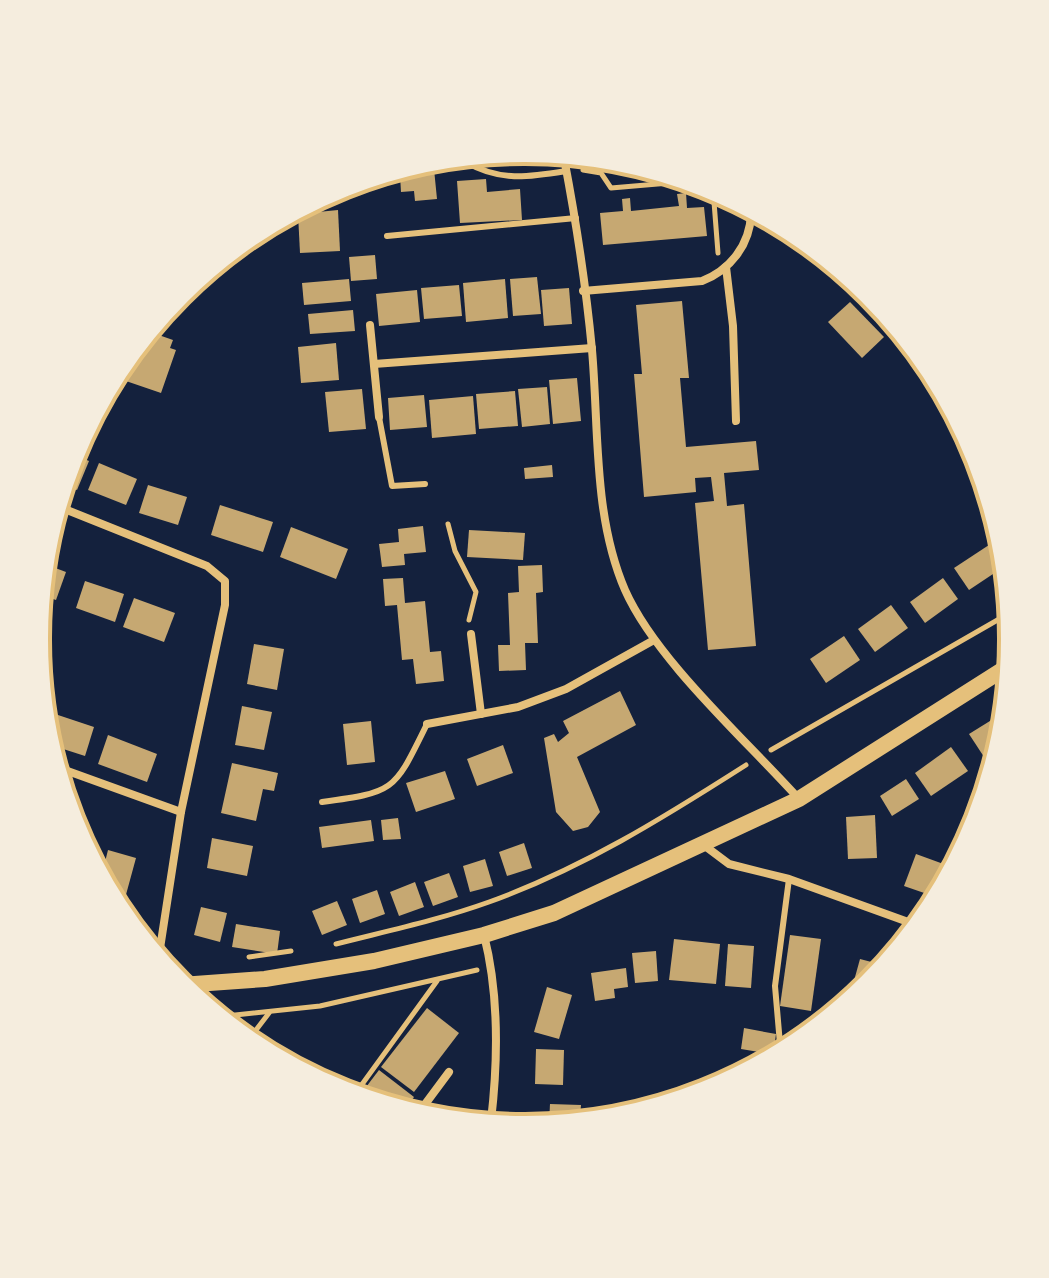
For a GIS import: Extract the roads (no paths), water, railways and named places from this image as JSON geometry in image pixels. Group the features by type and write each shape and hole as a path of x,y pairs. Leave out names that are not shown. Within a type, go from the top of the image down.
{"main road":[{"path":"198,983 326,970 484,935 554,913 799,799 998,673"}],"street":[{"path":"565,167 576,218 592,348 607,533 625,589 654,640 799,799"},
{"path":"583,291 702,281 723,271 751,229 751,222"},
{"path":"723,271 733,326 736,421"},
{"path":"370,325 379,417"},
{"path":"374,364 592,348"},
{"path":"68,510 207,566 225,581 225,605 181,812 161,943"},
{"path":"471,634 481,714"},
{"path":"427,724 518,707 566,689 654,640"},
{"path":"69,771 181,812"},
{"path":"701,842 729,864 789,879 906,921"},
{"path":"484,935 492,966 495,1023 491,1112"},
{"path":"426,1103 449,1072"}],"lane":[{"path":"479,167 501,177 525,178 566,171"},
{"path":"387,236 576,218"},
{"path":"379,417 392,486 425,484"},
{"path":"322,802 378,795 388,788 405,768 427,724"},
{"path":"780,1039 775,986 789,879"}]}
